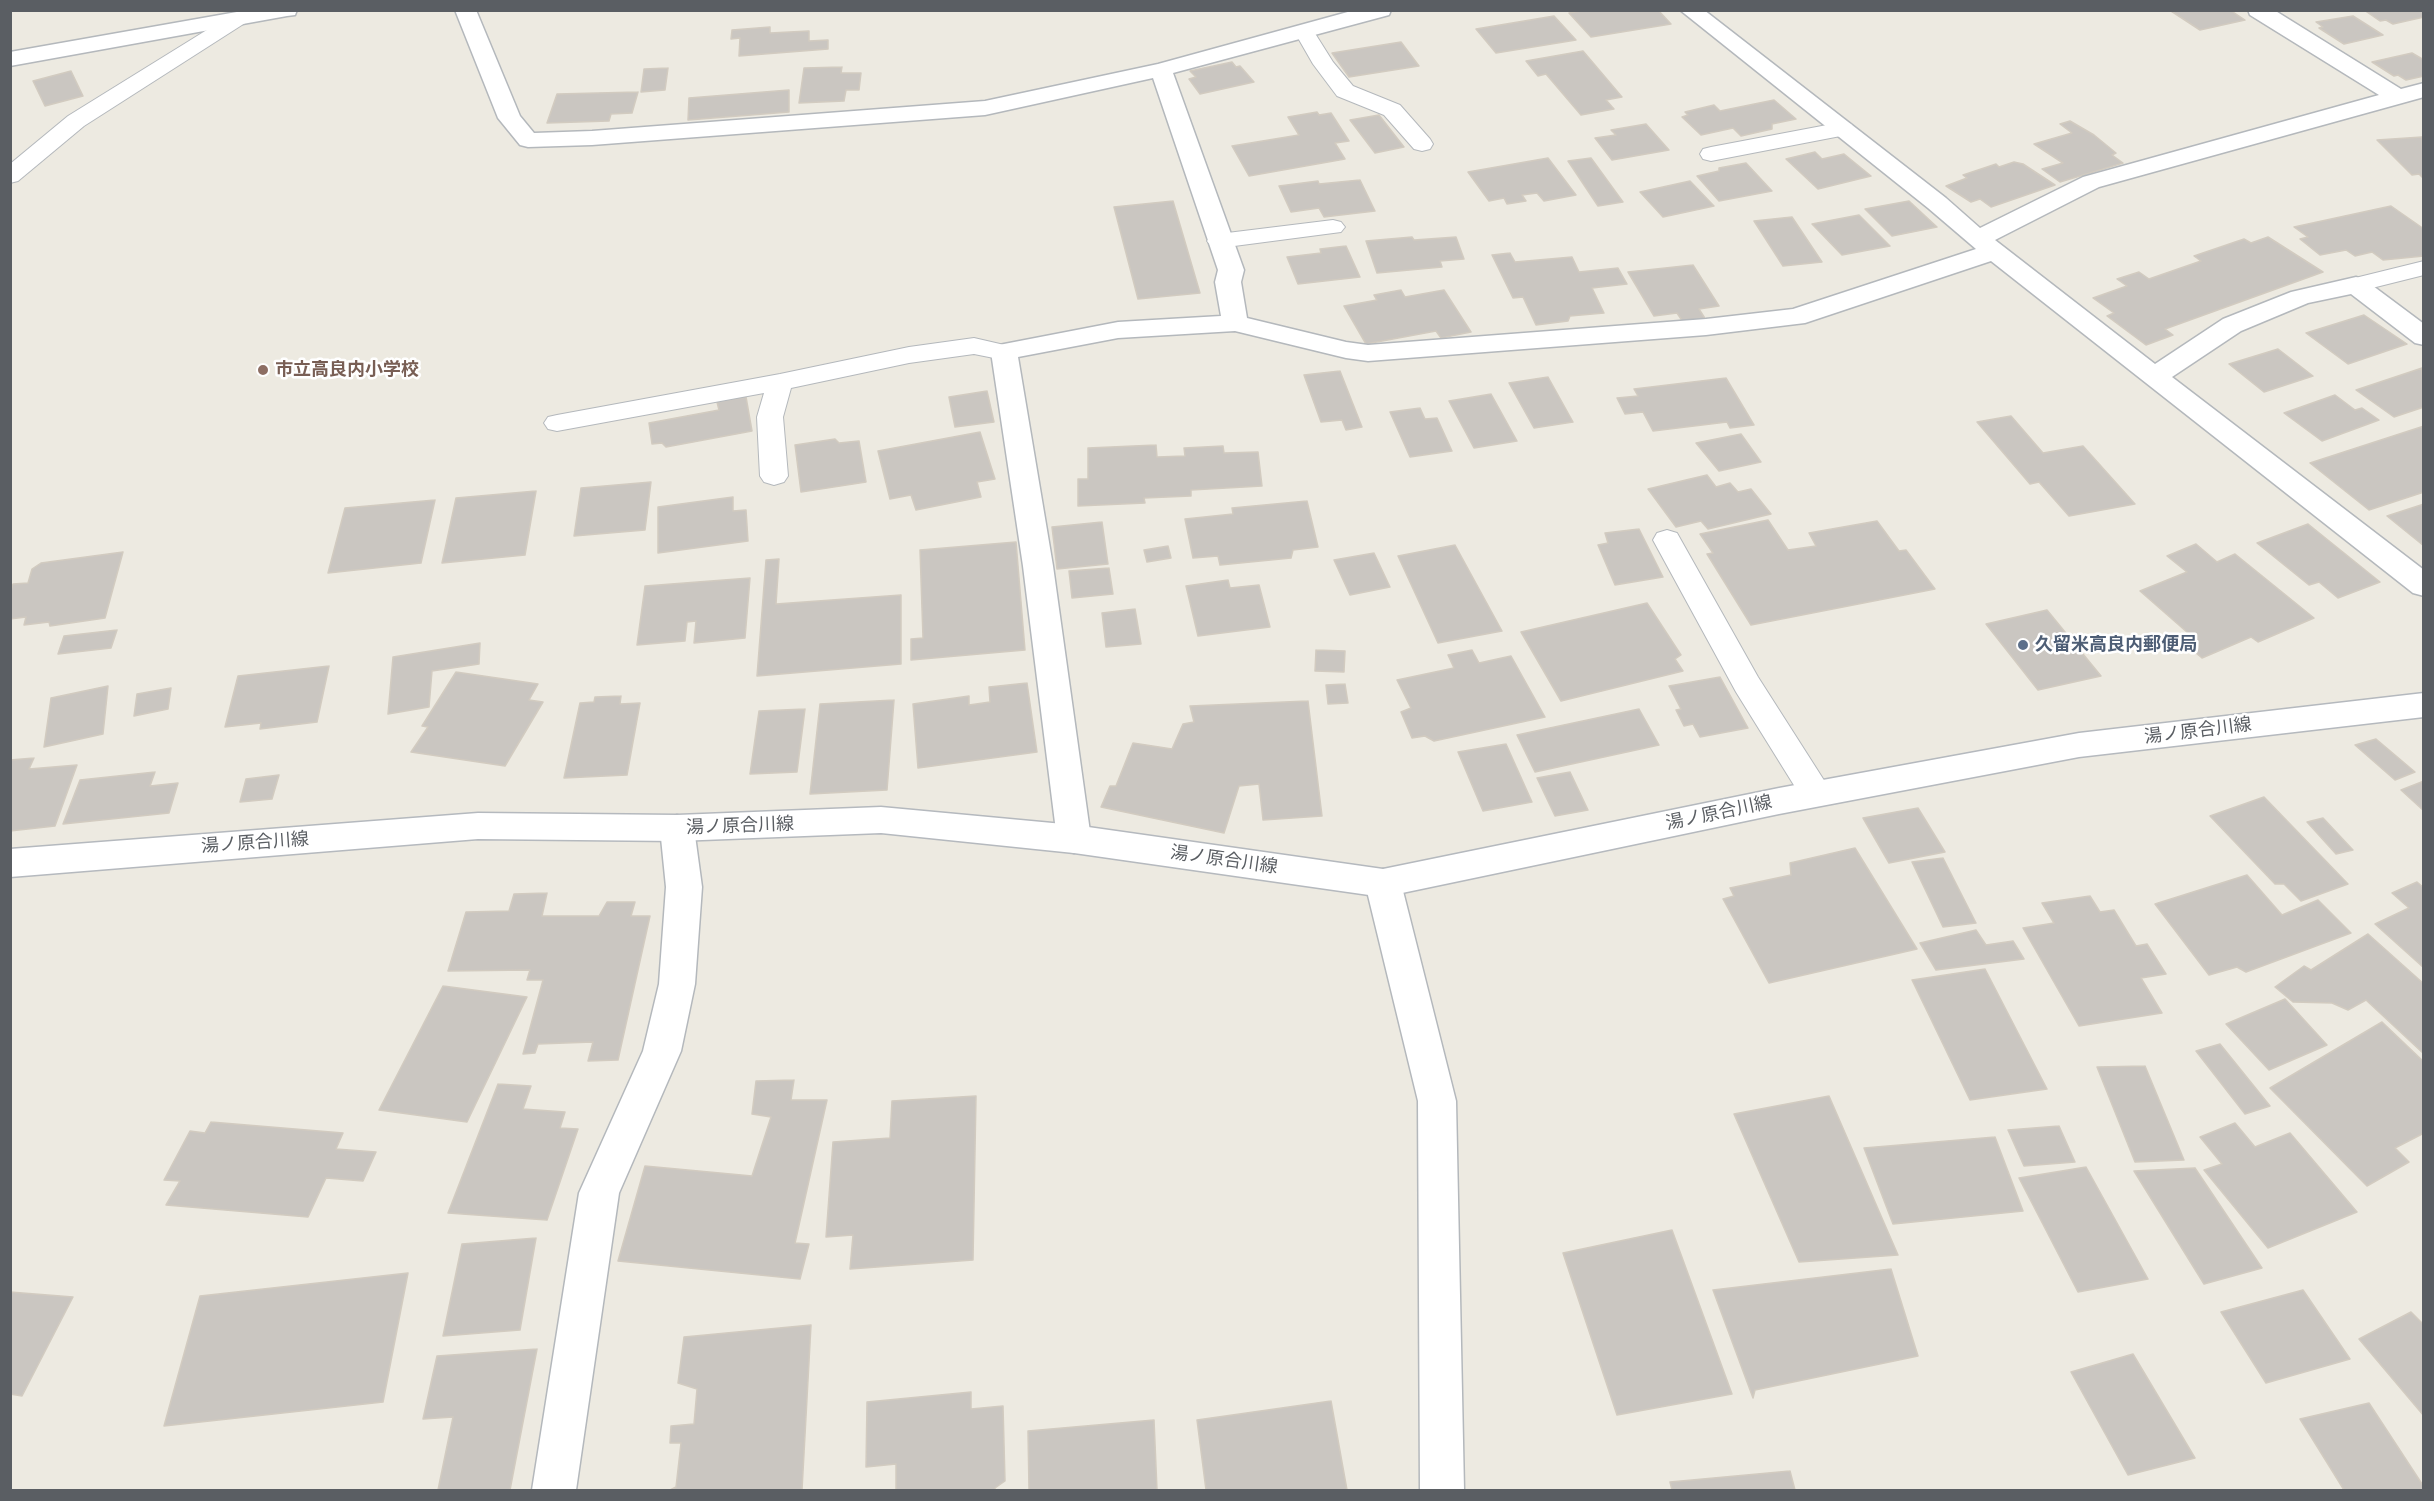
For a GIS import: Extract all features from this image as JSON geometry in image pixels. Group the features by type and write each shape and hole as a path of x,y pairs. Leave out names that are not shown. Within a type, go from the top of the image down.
{"street":[{"path":"10,59 241,15 287,10"},
{"path":"465,10 509,118 528,140 592,138 985,108 1161,70 1381,10"},
{"path":"1690,10 1843,129 1983,246 2155,376 2424,586"},
{"path":"2258,10 2397,97"},
{"path":"1161,70 1231,270 1228,282 1235,323"},
{"path":"1074,839 1038,566 1004,352 1118,330 1235,323 1346,350 1368,353 1707,327 1796,316 1879,291 1983,246 2091,182 2424,90"},
{"path":"2155,376 2232,325 2300,297 2356,285 2424,337"},
{"name":"湯ノ原合川線","path":"10,863 478,826 677,828 881,820 1074,839 1383,883 1816,794 2079,745 2424,705"},
{"path":"554,1491 599,1193 662,1051 677,984 684,887 677,828"},
{"path":"1383,883 1437,1101 1442,1491"}],"lane":[{"path":"10,176 76,122 241,15"},
{"path":"1304,31 1324,64 1345,91 1392,110 1422,144"},
{"path":"1711,154 1843,129"},
{"path":"1219,241 1333,227"},
{"path":"2356,285 2424,268"},
{"path":"557,423 909,356 974,346 1004,352"},
{"path":"774,476 770,417 780,382"},
{"path":"1667,540 1747,684 1816,794"}],"building":[{"path":"1587,10 1658,10 1671,24 1591,37 1569,13"},
{"path":"2230,10 2245,20 2200,30 2171,11"},
{"path":"2364,10 2424,10 2424,17 2393,24 2386,20 2380,21"},
{"path":"1554,16 1576,40 1496,53 1476,29"},
{"path":"2353,16 2383,35 2344,44 2319,28 2323,27 2316,22"},
{"path":"770,27 770,33 809,31 809,41 828,40 828,49 739,56 740,38 731,39 732,30"},
{"path":"1401,42 1419,66 1349,77 1332,53"},
{"path":"1583,51 1622,97 1606,100 1614,109 1581,115 1546,74 1538,76 1526,61"},
{"path":"2412,53 2424,60 2424,76 2406,80 2398,75 2394,76 2372,62"},
{"path":"1232,62 1236,67 1240,66 1254,82 1200,94 1189,79 1196,77 1190,71"},
{"path":"842,67 841,73 861,73 859,90 846,90 844,101 799,103 804,68"},
{"path":"668,68 665,90 641,92 644,69"},
{"path":"71,71 83,96 45,106 33,81"},
{"path":"789,90 789,112 688,120 689,98"},
{"path":"638,92 632,113 611,114 609,121 547,123 557,94"},
{"path":"1774,100 1796,119 1772,124 1772,129 1741,136 1733,128 1701,135 1682,117 1688,115 1685,112 1714,105 1720,111"},
{"path":"1317,112 1319,115 1331,113 1349,141 1335,143 1345,159 1249,176 1232,146 1299,135 1288,117"},
{"path":"1379,115 1404,147 1375,153 1350,120"},
{"path":"2070,121 2094,135 2116,153 2112,155 2123,163 2060,182 2042,169 2063,163 2034,144 2072,133 2060,124"},
{"path":"1646,124 1669,150 1612,160 1595,138 1616,135 1611,130"},
{"path":"2422,137 2424,179 2419,174 2412,175 2377,140"},
{"path":"1815,152 1822,159 1844,154 1871,176 1818,189 1786,159"},
{"path":"1548,158 1576,195 1544,201 1537,193 1522,195 1526,201 1507,204 1504,198 1489,201 1468,172"},
{"path":"1591,158 1623,202 1598,206 1568,161"},
{"path":"2014,162 2023,164 2055,185 1991,207 1980,199 1971,202 1946,186 1967,178 1963,175 1996,164 1999,167"},
{"path":"1746,163 1772,191 1719,201 1697,176 1719,171 1719,168"},
{"path":"1360,180 1375,211 1324,217 1319,208 1291,212 1279,186 1318,181 1319,184"},
{"path":"1690,181 1714,206 1663,217 1640,192"},
{"path":"1173,201 1200,293 1138,299 1114,207"},
{"path":"1909,201 1937,227 1892,236 1865,209"},
{"path":"2391,206 2424,229 2424,256 2383,260 2372,252 2355,256 2346,250 2320,255 2300,239 2308,237 2294,227"},
{"path":"1859,215 1890,246 1842,255 1812,224"},
{"path":"1792,217 1822,262 1783,266 1754,221"},
{"path":"1412,237 1414,240 1456,237 1464,259 1440,261 1442,267 1377,273 1366,241"},
{"path":"2268,237 2323,272 2165,329 2173,335 2146,345 2107,316 2114,313 2093,298 2127,286 2117,279 2139,272 2149,279 2201,261 2194,256 2244,239 2251,243"},
{"path":"1346,246 1360,277 1298,284 1287,257 1321,253 1320,249"},
{"path":"1510,253 1515,262 1572,257 1579,272 1618,268 1627,284 1592,288 1604,313 1570,316 1568,321 1536,325 1523,297 1513,298 1492,255"},
{"path":"1693,265 1719,306 1699,309 1706,320 1683,322 1677,313 1654,316 1628,272"},
{"path":"1401,290 1405,297 1444,290 1471,332 1441,338 1436,331 1366,344 1344,306 1377,300 1374,295"},
{"path":"2364,315 2407,344 2348,364 2306,333"},
{"path":"2278,349 2313,376 2264,392 2229,364"},
{"path":"2422,368 2424,407 2394,417 2356,390"},
{"path":"1340,371 1362,427 1346,430 1342,420 1321,422 1304,375"},
{"path":"1548,377 1573,422 1534,428 1509,383"},
{"path":"1726,378 1754,425 1730,428 1727,422 1653,431 1643,412 1625,414 1617,398 1638,396 1634,389"},
{"path":"987,391 994,422 955,427 949,397"},
{"path":"1491,394 1517,441 1474,448 1449,401"},
{"path":"2335,395 2355,410 2362,408 2379,420 2322,441 2284,413"},
{"path":"746,397 752,431 666,447 662,443 652,444 649,423 719,410 717,402"},
{"path":"1420,408 1425,419 1437,418 1452,451 1410,457 1390,412"},
{"path":"2011,416 2043,453 2083,446 2135,504 2069,516 2039,482 2030,484 1977,422"},
{"path":"2424,426 2424,492 2369,510 2310,463"},
{"path":"980,432 995,479 977,482 981,497 916,510 911,495 890,499 878,451"},
{"path":"1741,434 1761,462 1719,471 1696,443"},
{"path":"835,439 839,443 859,441 866,482 801,492 795,445"},
{"path":"1156,445 1157,457 1185,456 1184,448 1223,446 1224,453 1258,452 1262,486 1191,490 1191,496 1144,498 1145,503 1078,506 1078,479 1088,479 1088,448"},
{"path":"1707,475 1716,487 1730,483 1738,492 1751,489 1771,514 1708,529 1701,521 1676,527 1648,489"},
{"path":"651,482 645,530 574,536 581,488"},
{"path":"536,491 525,555 442,563 456,498"},
{"path":"733,497 733,511 746,510 748,541 658,553 658,507"},
{"path":"435,500 421,563 328,573 345,508"},
{"path":"1307,501 1318,547 1293,550 1291,558 1220,565 1218,556 1193,558 1185,519 1233,514 1232,508"},
{"path":"2424,504 2424,546 2387,516"},
{"path":"1768,520 1788,550 1816,546 1809,533 1877,521 1899,551 1906,550 1935,589 1751,625 1707,554 1713,553 1700,534"},
{"path":"1102,522 1108,564 1057,569 1052,527"},
{"path":"2308,524 2380,582 2338,598 2319,582 2309,585 2257,543"},
{"path":"1639,529 1663,577 1615,585 1598,545 1608,543 1605,533"},
{"path":"1016,542 1025,650 911,660 911,639 923,638 920,550"},
{"path":"2196,544 2217,562 2235,554 2314,618 2258,642 2251,637 2202,658 2177,637 2188,633 2140,591 2187,572 2167,556"},
{"path":"1455,545 1502,631 1438,643 1398,556"},
{"path":"1168,546 1171,558 1147,562 1144,550"},
{"path":"123,552 105,618 50,626 49,622 24,625 26,617 10,619 10,593 13,584 28,583 32,569 41,563"},
{"path":"1374,553 1390,587 1350,595 1334,560"},
{"path":"779,559 776,604 901,595 901,664 757,676 766,560"},
{"path":"1109,568 1113,594 1072,598 1069,571"},
{"path":"750,578 745,638 694,643 696,621 687,622 685,641 637,645 645,586"},
{"path":"1228,580 1230,588 1259,585 1270,627 1198,636 1186,586"},
{"path":"1647,603 1681,655 1675,659 1683,671 1561,701 1521,632"},
{"path":"1135,609 1141,644 1106,647 1102,613"},
{"path":"2047,610 2101,676 2038,690 1986,624"},
{"path":"117,630 111,648 58,654 64,636"},
{"path":"480,643 479,664 432,671 429,707 388,714 393,657"},
{"path":"1316,650 1345,651 1344,672 1315,671"},
{"path":"1472,650 1479,663 1511,656 1545,717 1434,741 1425,736 1412,738 1401,712 1411,708 1397,680 1454,668 1448,655"},
{"path":"329,666 317,722 260,729 261,723 225,727 238,676"},
{"path":"456,672 538,684 529,700 543,702 505,766 411,752 428,727 422,726"},
{"path":"1720,677 1748,728 1700,737 1693,724 1684,726 1676,710 1681,709 1669,686"},
{"path":"1027,683 1037,752 918,768 913,704 969,696 969,705 990,702 989,687"},
{"path":"1345,684 1348,703 1328,704 1326,685"},
{"path":"108,686 103,734 44,747 51,698"},
{"path":"171,688 168,709 134,716 137,694"},
{"path":"621,696 620,704 640,703 627,775 564,778 580,703 594,702 595,697"},
{"path":"894,700 887,790 810,794 820,704"},
{"path":"1308,701 1322,816 1263,820 1259,784 1239,786 1224,833 1101,807 1110,786 1116,786 1133,743 1172,749 1183,724 1194,722 1190,706"},
{"path":"805,709 797,772 750,774 759,711"},
{"path":"1639,709 1659,745 1535,772 1517,735"},
{"path":"2376,739 2415,772 2395,780 2355,745"},
{"path":"1506,744 1532,802 1483,811 1458,752"},
{"path":"34,758 29,769 77,765 55,826 10,831 10,760"},
{"path":"155,772 150,786 178,783 169,813 63,824 80,780"},
{"path":"1570,772 1588,810 1555,816 1537,778"},
{"path":"279,775 272,799 240,802 246,779"},
{"path":"2424,781 2424,811 2401,790"},
{"path":"2264,797 2348,884 2301,901 2284,884 2275,884 2210,816"},
{"path":"1918,808 1945,852 1889,863 1863,818"},
{"path":"2323,818 2353,850 2336,854 2307,822"},
{"path":"1855,848 1917,949 1769,983 1723,899 1734,896 1730,888 1791,875 1790,863"},
{"path":"1943,858 1976,923 1943,927 1912,862"},
{"path":"2247,875 2282,915 2318,900 2351,933 2246,972 2237,967 2209,975 2155,904"},
{"path":"2417,882 2424,888 2424,968 2375,924 2409,908 2392,893"},
{"path":"547,893 542,916 599,916 607,902 635,902 631,916 650,916 618,1060 588,1061 593,1042 538,1044 535,1053 523,1054 543,980 527,980 530,970 448,971 466,912 509,911 514,894"},
{"path":"2090,896 2100,912 2114,910 2136,946 2147,944 2166,974 2141,978 2162,1013 2079,1026 2023,928 2054,923 2042,903"},
{"path":"1976,930 1986,945 2013,941 2024,959 1936,970 1920,943"},
{"path":"2368,934 2424,984 2424,1054 2366,1000 2348,1010 2332,1003 2293,1002 2275,987 2304,966 2311,970"},
{"path":"1985,969 2047,1089 1970,1100 1912,980"},
{"path":"443,986 527,997 467,1122 379,1110"},
{"path":"2285,999 2327,1045 2269,1070 2226,1024"},
{"path":"2382,1022 2424,1062 2424,1133 2395,1148 2409,1162 2367,1186 2270,1088"},
{"path":"2220,1044 2270,1106 2245,1114 2196,1051"},
{"path":"2145,1066 2184,1160 2135,1162 2097,1067"},
{"path":"794,1080 791,1100 827,1100 795,1243 809,1244 800,1279 618,1261 645,1166 752,1176 771,1117 752,1114 756,1081"},
{"path":"498,1084 531,1086 523,1109 565,1112 560,1128 578,1129 547,1220 448,1213"},
{"path":"976,1096 973,1260 850,1269 853,1235 826,1237 833,1142 890,1138 892,1101"},
{"path":"1829,1096 1898,1255 1799,1262 1734,1114"},
{"path":"211,1122 343,1133 336,1149 376,1152 363,1181 326,1178 308,1217 166,1205 180,1181 164,1180 190,1131 205,1133"},
{"path":"2235,1123 2255,1147 2290,1133 2357,1212 2268,1248 2204,1170 2222,1164 2200,1137"},
{"path":"2059,1126 2075,1162 2024,1166 2008,1130"},
{"path":"1995,1137 2023,1211 1893,1224 1864,1148"},
{"path":"2086,1167 2148,1279 2078,1292 2019,1178"},
{"path":"2195,1168 2262,1268 2204,1284 2134,1171"},
{"path":"1672,1230 1732,1394 1617,1415 1563,1253"},
{"path":"536,1238 520,1330 443,1336 462,1244"},
{"path":"1891,1269 1918,1356 1755,1390 1753,1398 1713,1290"},
{"path":"408,1273 383,1402 164,1426 200,1296"},
{"path":"2303,1290 2350,1359 2266,1383 2221,1312"},
{"path":"10,1292 73,1297 22,1396 10,1394"},
{"path":"2411,1312 2424,1325 2424,1416 2359,1339"},
{"path":"811,1325 802,1490 670,1490 676,1487 681,1443 670,1443 671,1426 694,1424 697,1389 678,1383 684,1337"},
{"path":"537,1349 510,1490 438,1490 453,1417 423,1419 437,1356"},
{"path":"2133,1354 2195,1458 2128,1475 2071,1372"},
{"path":"971,1392 971,1409 1003,1406 1005,1481 995,1490 896,1490 896,1464 866,1467 867,1402"},
{"path":"1331,1401 1347,1490 1206,1490 1197,1420"},
{"path":"2369,1403 2424,1490 2344,1490 2300,1419"},
{"path":"1154,1420 1157,1490 1029,1490 1028,1431"},
{"path":"1790,1471 1795,1490 1672,1490 1670,1482"}],"place":[{"name":"市立高良内小学校","path":"263,370"},
{"name":"久留米高良内郵便局","path":"2023,645"}]}
